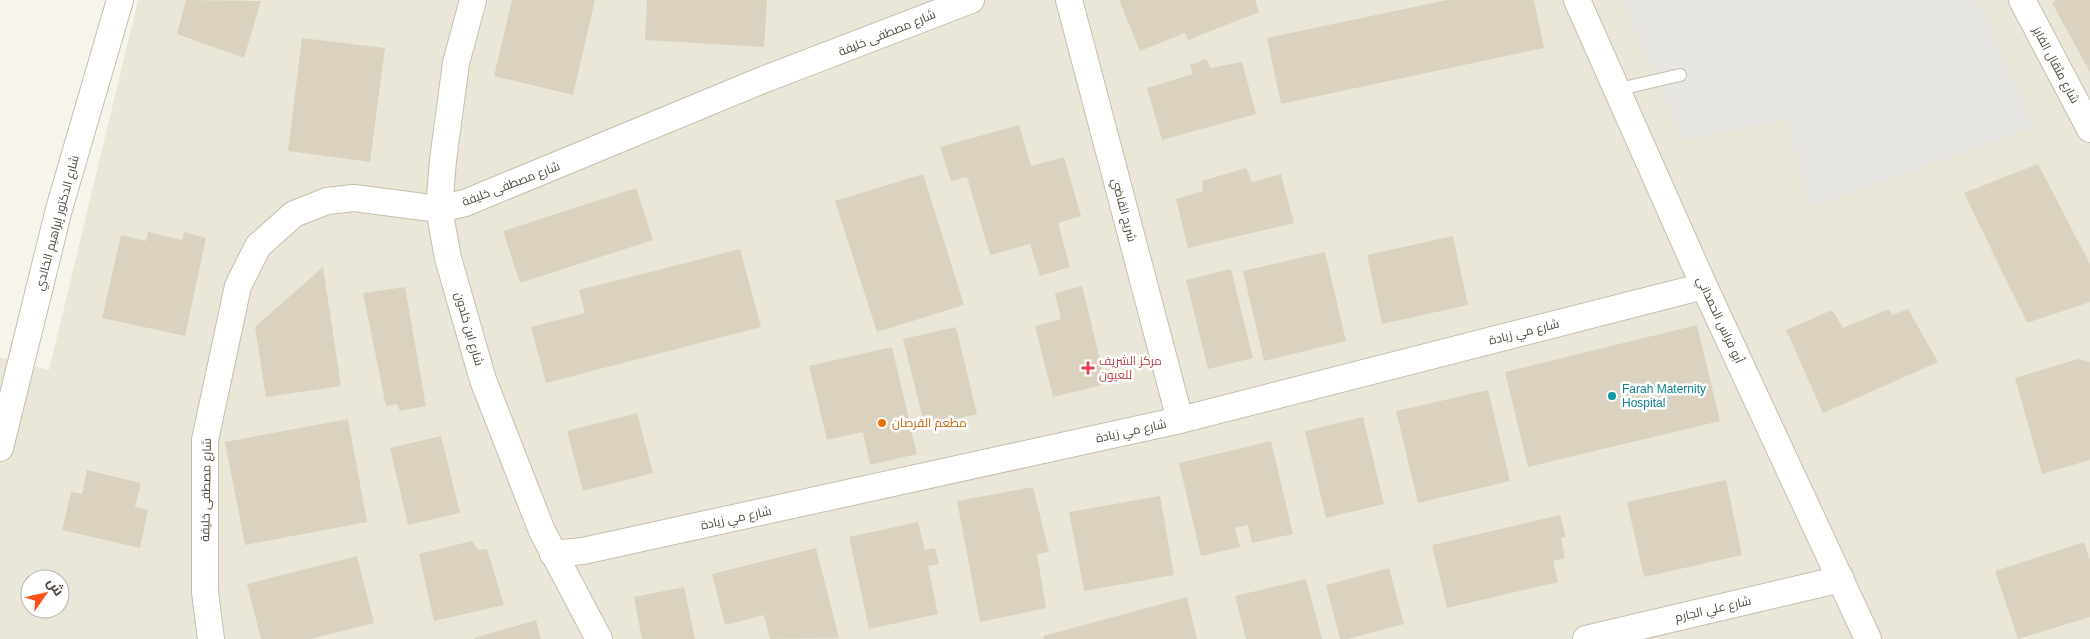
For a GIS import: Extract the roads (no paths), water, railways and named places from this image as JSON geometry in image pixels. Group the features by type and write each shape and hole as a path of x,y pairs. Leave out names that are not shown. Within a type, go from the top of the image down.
{"street":[{"name":"شارع الدكتور إبراهيم الخالدي","path":"0,448 59,209 120,0"},
{"name":"شارع ابن خلدون","path":"473,0 456,63 443,160 439,209 448,258 483,380 553,554 599,639"},
{"name":"شارع مصطفى خليفة","path":"211,639 205,592 205,440 238,286 258,246 294,214 327,201 354,198 439,209 465,203 765,79 971,0"},
{"name":"شريح القاضي","path":"1069,0 1180,420"},
{"name":"أبو فراس الحمداني","path":"1577,0 1615,90 1704,286 1868,639"},
{"name":"شارع مثقال الفايز","path":"2022,0 2090,129"},
{"name":"شارع مي زيادة","path":"553,554 583,551 1180,420 1704,286"},
{"name":"شارع علي الجارم","path":"1586,639 1841,579"}],"lane":[{"path":"1615,90 1680,75"}],"place":[{"name":"مركز الشريف للعيون","path":"1088,368"},
{"name":"Farah Maternity Hospital","path":"1612,396"},
{"name":"مطعم القرصان","path":"882,423"}]}
